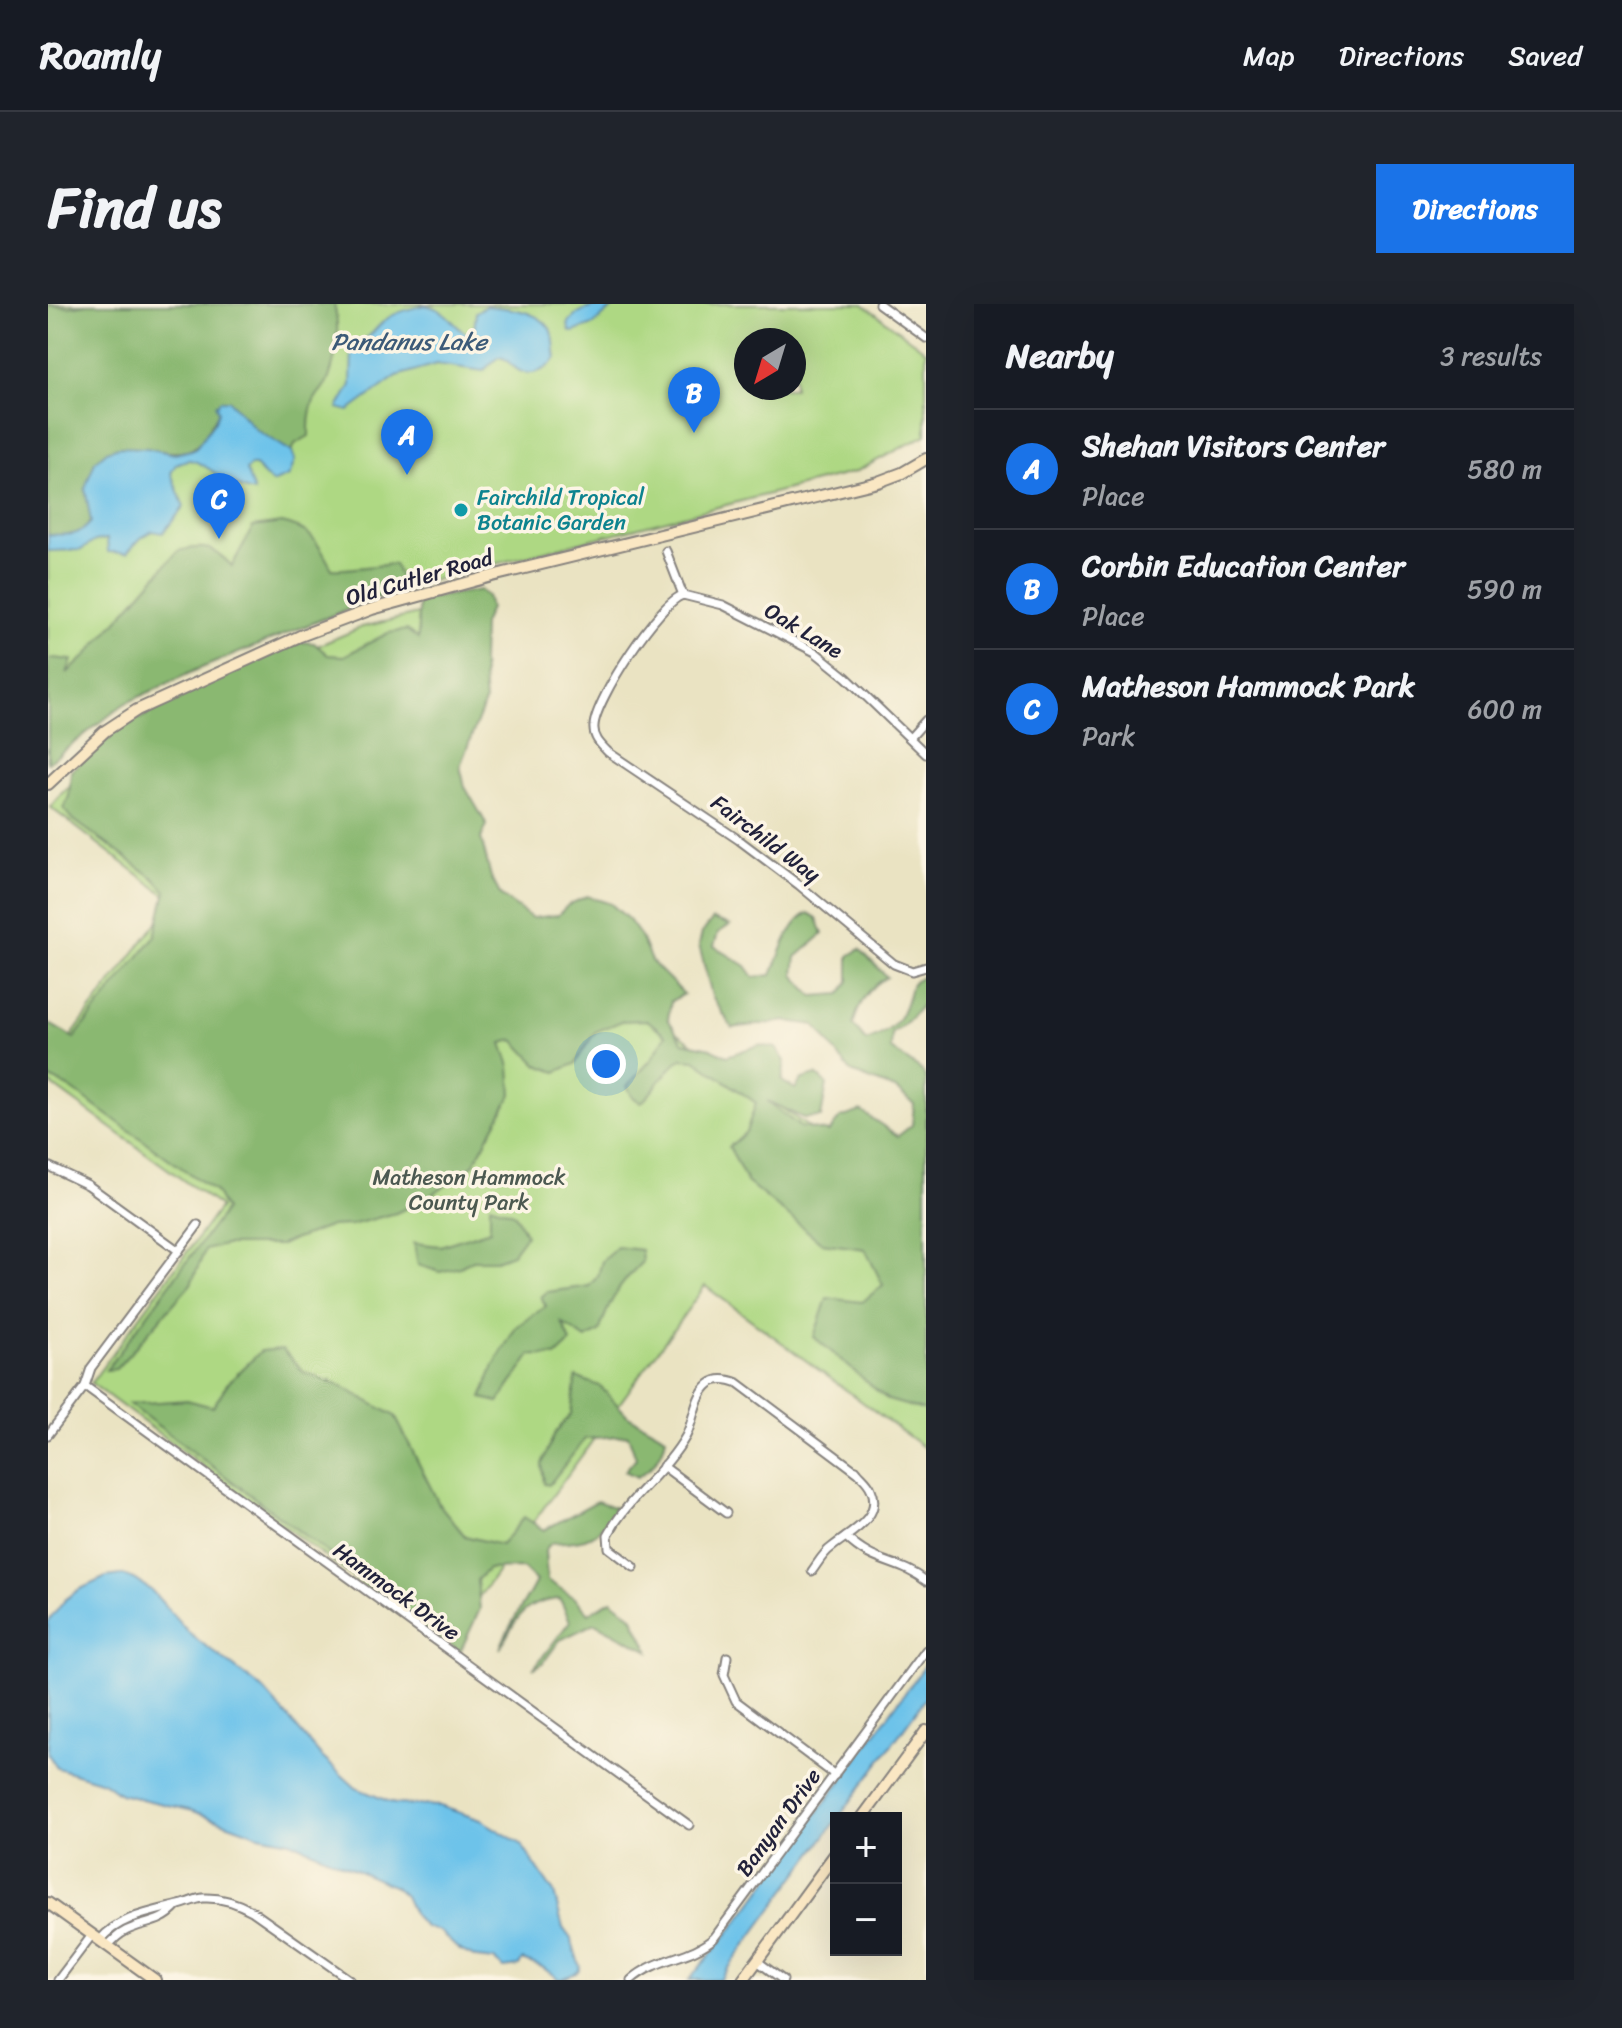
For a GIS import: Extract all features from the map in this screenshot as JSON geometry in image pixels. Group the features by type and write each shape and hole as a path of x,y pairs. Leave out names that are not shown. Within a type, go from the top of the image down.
{"main road":[{"name":"Old Cutler Road","path":"48,784 105,731 137,710 300,636 372,609 492,576 864,486 896,476 926,459"},
{"path":"866,1812 926,1731"},
{"path":"743,1980 830,1861"},
{"path":"48,1903 155,1980"}],"street":[{"path":"879,304 926,338"},
{"path":"666,551 683,595"},
{"name":"Fairchild Way","path":"683,595 678,596 664,611 618,672 595,717 594,734 608,752 739,840 819,900 891,962 915,971 926,967"},
{"name":"Oak Lane","path":"683,595 723,605 807,647 837,669 926,754"},
{"path":"910,738 926,720"},
{"path":"48,1166 88,1185 179,1251"},
{"path":"48,1435 85,1386 91,1368 198,1225"},
{"path":"634,1567 611,1550 607,1540 630,1502 685,1437 701,1393 715,1380 728,1379 738,1383 857,1472 872,1491 872,1506 866,1521 830,1548 812,1571"},
{"name":"Hammock Drive","path":"85,1386 689,1825"},
{"path":"663,1466 726,1513"},
{"path":"846,1537 867,1555 908,1569 926,1581"},
{"name":"Banyan Drive","path":"631,1980 650,1966 695,1950 714,1938 926,1650"},
{"path":"727,1657 724,1675 736,1701 835,1775"},
{"path":"58,1980 111,1928 160,1908 204,1898 234,1902 261,1917 350,1980"},
{"path":"757,1961 783,1980"}],"green space":[{"path":"48,304 863,304 926,351 926,435 855,472 413,585 154,684 107,709 48,759"},
{"path":"88,304 334,304 337,341 334,360 328,381 312,408 309,436 295,444 292,452 256,430 229,400 199,444 191,449 167,452 146,448 84,530 73,537 48,535 48,305 69,307"},
{"path":"282,523 301,529 313,538 332,569 394,564 403,582 399,588 194,671 124,704 48,763 48,660 72,660 67,673 87,655 178,551 208,549 232,566 253,527"},
{"path":"480,590 487,596 490,608 483,624 485,702 460,766 465,787 487,825 481,838 491,877 501,896 532,918 558,915 568,905 587,896 611,904 640,935 651,961 684,994 671,1001 668,1019 683,1042 711,1048 727,1056 759,1045 776,1048 785,1061 782,1081 795,1089 802,1079 816,1075 827,1084 821,1117 803,1118 767,1101 800,1127 829,1132 840,1118 861,1111 898,1136 912,1125 914,1104 895,1089 851,1072 815,1025 787,1021 732,1028 712,996 699,945 702,933 713,919 730,925 718,933 714,946 746,966 754,977 772,975 786,940 802,917 809,913 817,918 823,934 796,957 794,975 813,996 841,994 849,981 849,956 860,949 887,977 869,991 855,1017 853,1025 866,1041 893,1026 902,1012 912,983 926,975 926,1001 892,1033 891,1049 921,1070 926,1078 926,1411 888,1400 814,1337 827,1298 862,1302 883,1285 865,1249 822,1243 747,1182 729,1147 746,1132 756,1103 695,1060 681,1059 641,1103 632,1096 627,1086 651,1060 666,1035 647,1020 622,1021 595,1032 575,1064 556,1072 538,1065 514,1040 502,1043 510,1066 512,1094 473,1165 426,1199 396,1213 351,1225 331,1226 280,1245 224,1245 205,1250 191,1284 116,1369 106,1370 225,1210 215,1192 70,1088 48,1077 48,1023 74,1038 155,936 166,891 155,879 71,818 64,809 69,796 71,771 113,732 215,679 301,642 314,643 328,655 344,656 388,633 407,630 418,639 418,604 424,599"},
{"name":"Matheson Hammock County Park","path":"478,600 406,836 869,1171 926,1173 926,1449 705,1286 444,1645 91,1383 220,1207 48,1082 48,1067 173,901 50,807 63,792 102,760 261,670 362,627"},
{"path":"490,1205 514,1213 526,1235 512,1254 496,1260 473,1260 440,1272 418,1265 414,1243 440,1246 490,1230"},
{"path":"617,1247 641,1250 642,1262 616,1294 599,1332 586,1339 562,1323 571,1342 556,1356 531,1355 499,1402 482,1398 494,1365 516,1327 546,1306 541,1297 547,1292 589,1286 598,1276 602,1261"},
{"path":"282,1349 304,1372 339,1385 395,1416 439,1504 465,1536 501,1545 524,1517 544,1530 597,1501 616,1508 590,1537 551,1543 545,1550 547,1580 575,1598 589,1613 611,1600 632,1616 649,1651 595,1623 560,1640 543,1663 533,1669 570,1621 560,1599 529,1608 511,1629 500,1649 536,1581 523,1568 488,1569 477,1580 480,1609 460,1652 129,1404 187,1400 213,1407 227,1384 261,1351"},
{"path":"576,1377 600,1386 628,1416 666,1437 660,1456 637,1477 625,1471 636,1458 628,1435 585,1439 549,1485 544,1484 542,1464 554,1435 571,1413"}],"water":[{"path":"601,304 613,304 614,307 593,325 570,331 568,324 576,315"},
{"name":"Pandanus Lake","path":"425,305 445,314 467,334 474,331 476,312 486,306 514,309 532,315 552,332 556,358 542,370 531,373 519,371 506,359 498,357 483,371 437,364 397,376 349,411 338,408 351,385 352,344 368,336 392,316"},
{"path":"221,400 229,400 256,430 292,452 295,460 289,476 272,483 255,466 250,466 246,470 254,492 236,486 203,465 186,460 176,464 171,473 184,507 163,533 152,531 127,553 108,552 107,539 95,541 81,550 48,551 48,535 76,533 91,522 85,488 95,461 118,447 146,448 175,454 195,449 215,421 218,412 216,405"},
{"path":"122,1575 152,1591 190,1634 264,1690 321,1756 356,1788 395,1804 440,1806 481,1820 521,1844 554,1893 563,1928 571,1939 580,1967 578,1972 560,1980 542,1967 522,1960 519,1966 504,1968 494,1960 476,1958 458,1949 439,1931 425,1927 414,1916 405,1896 395,1887 290,1841 259,1835 193,1811 120,1794 103,1782 57,1768 48,1754 48,1622 65,1600 78,1590 106,1577"},
{"path":"926,1664 926,1698 843,1812 830,1812 830,1829 720,1980 689,1980 737,1923"}],"place":[{"name":"Corbin Education Center","path":"694,433"},
{"name":"Shehan Visitors Center","path":"407,475"},
{"name":"Fairchild Tropical Botanic Garden","path":"461,510"},
{"name":"Matheson Hammock Park","path":"219,539"}]}
